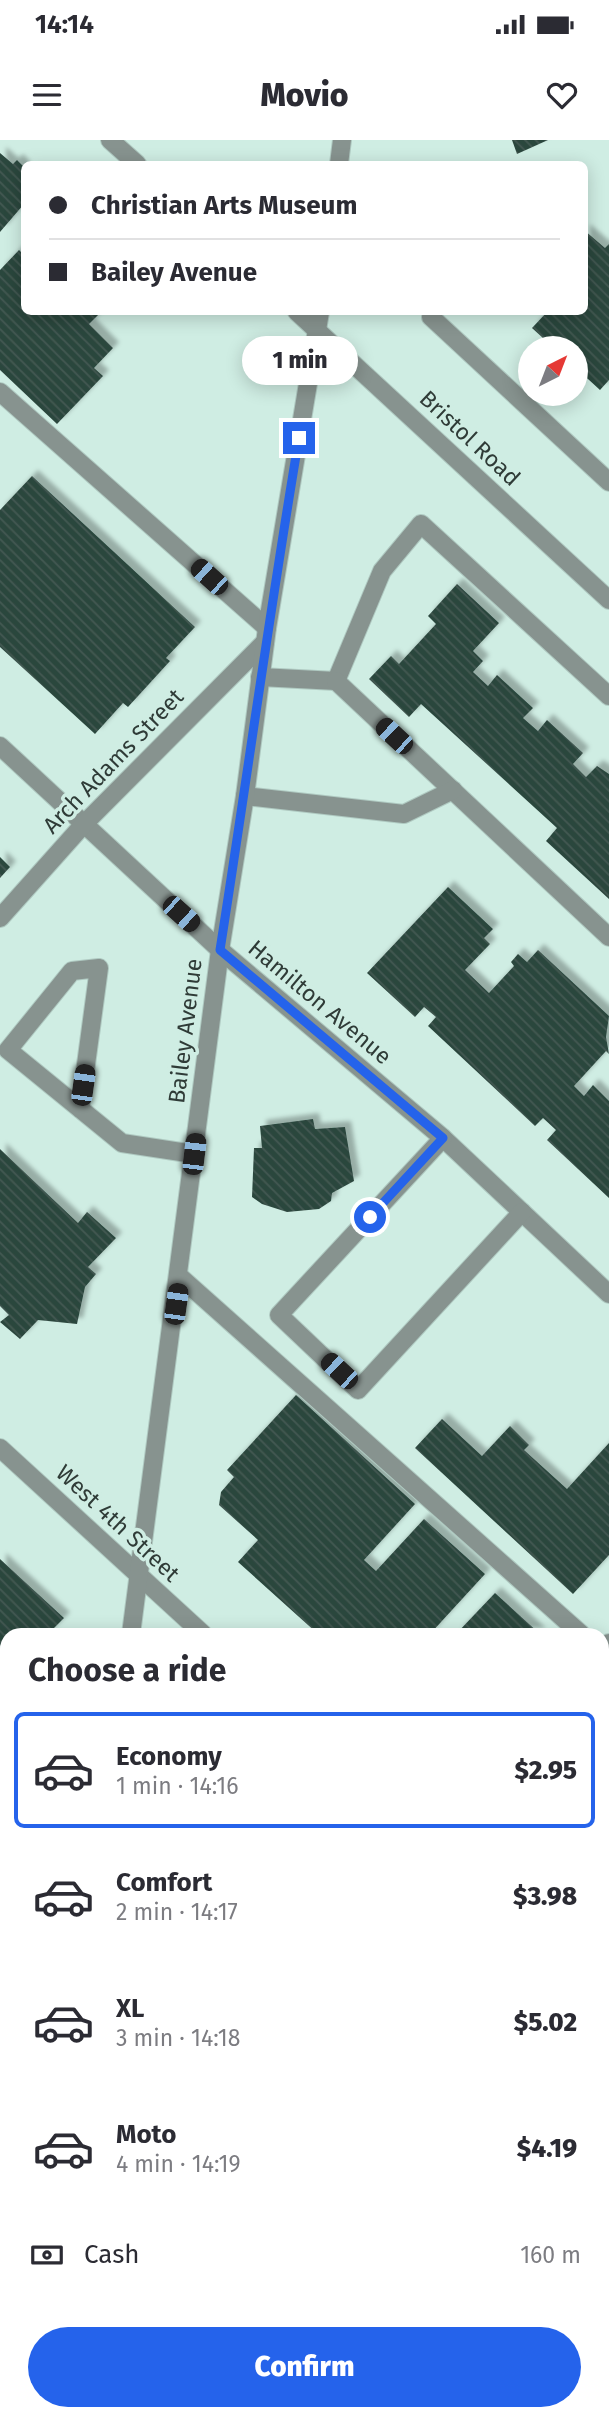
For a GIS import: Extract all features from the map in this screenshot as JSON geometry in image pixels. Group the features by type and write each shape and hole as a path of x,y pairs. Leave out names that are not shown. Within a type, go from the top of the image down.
{"street":[{"path":"110,140 134,161"},
{"path":"339,161 342,140"},
{"name":"Bristol Road","path":"300,315 607,595"},
{"name":"Bailey Avenue","path":"132,1628 220,950 245,796 266,635 320,315"},
{"path":"433,315 609,482"},
{"path":"0,392 266,635"},
{"path":"335,681 382,571 421,524 609,696"},
{"name":"Arch Adams Street","path":"0,919 83,825 266,635"},
{"path":"260,677 335,681 609,936"},
{"name":"Hamilton Avenue","path":"0,746 220,950 443,1138 609,1294"},
{"path":"245,796 404,814 453,790"},
{"path":"80,1109 99,968 72,971 8,1050 80,1109 122,1143 194,1154"},
{"path":"443,1138 279,1315 358,1390 522,1212"},
{"path":"179,1276 574,1628"},
{"name":"West 4th Street","path":"0,1448 196,1628"}],"building":[{"path":"512,140 548,140 517,154"},
{"path":"0,153 13,164 17,160 21,164 21,208 0,232"},
{"path":"588,233 605,248 609,244 609,380 600,390 588,379 588,336 541,336 532,328 544,315 588,315"},
{"path":"19,250 21,315 98,315 89,324 113,348 94,368 103,376 57,424 0,370 0,270"},
{"path":"32,476 195,627 166,658 170,661 128,707 123,703 95,734 0,647 0,510"},
{"path":"457,584 499,623 473,651 483,661 473,672 488,686 497,675 533,708 523,718 538,731 547,720 583,753 573,764 586,777 597,766 609,774 609,899 546,841 557,828 421,704 409,717 369,679 391,656 399,664 436,624 428,616"},
{"path":"0,857 10,867 0,878"},
{"path":"448,887 493,929 484,938 490,944 465,970 489,993 514,966 511,962 518,954 527,962 538,950 609,1016 606,1037 609,1054 606,1051 574,1086 584,1096 593,1085 609,1101 609,1198 547,1140 556,1130 543,1118 535,1126 428,1026 436,1017 424,1007 415,1017 367,973"},
{"path":"313,1119 315,1129 345,1127 354,1181 332,1193 331,1201 319,1209 287,1212 262,1204 252,1197 254,1148 262,1148 260,1126"},
{"path":"0,1149 78,1223 87,1212 116,1238 88,1267 96,1274 85,1287 77,1324 38,1320 20,1339 0,1322 9,1315 0,1306"},
{"path":"296,1395 415,1504 364,1560 376,1571 424,1519 485,1574 436,1628 311,1628 238,1562 258,1540 219,1505 221,1492 234,1477 227,1470"},
{"path":"442,1419 482,1456 510,1426 529,1445 524,1450 567,1489 609,1443 609,1555 573,1594 415,1448"},
{"path":"0,1559 64,1618 54,1628 0,1628"},
{"path":"495,1593 533,1628 462,1628"}],"route":[{"path":"299,438 267,628 245,796 220,950 443,1138 370,1217"}]}
